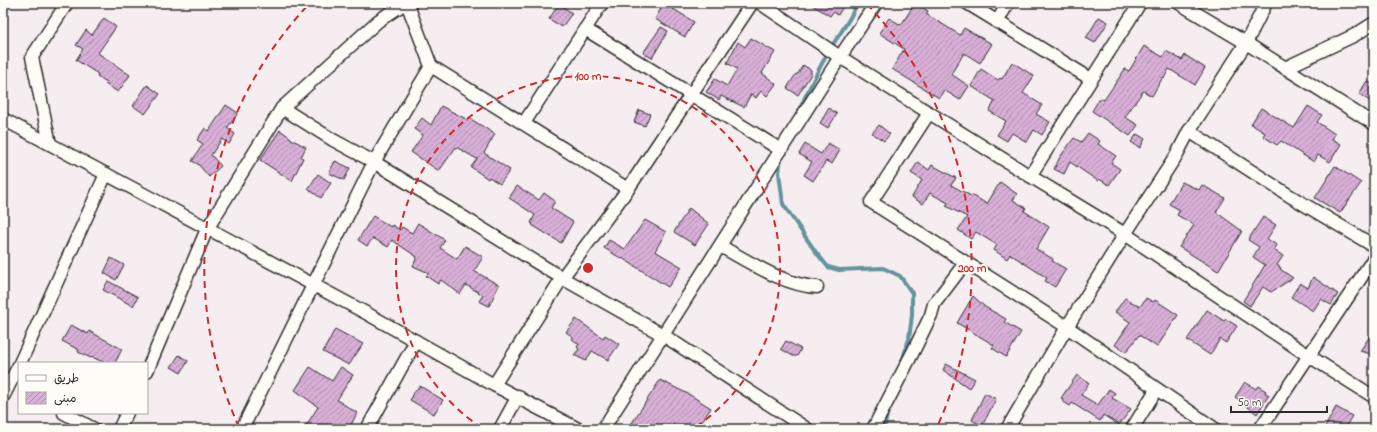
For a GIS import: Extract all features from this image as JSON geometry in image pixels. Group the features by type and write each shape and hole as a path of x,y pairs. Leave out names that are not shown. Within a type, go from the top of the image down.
{"street":[{"path":"50,144 32,57 67,3"},
{"path":"148,369 207,229 282,108 378,21 406,3 431,66 628,189"},
{"path":"524,123 602,3"},
{"path":"494,385 562,278 628,189 752,3"},
{"path":"760,3 929,113 1125,234 1308,356 1374,397"},
{"path":"604,429 840,56 876,3"},
{"path":"967,3 1091,79"},
{"path":"997,22 1008,3"},
{"path":"1030,176 1140,3"},
{"path":"1179,3 1246,43 1374,124"},
{"path":"1007,429 1067,327 1176,156 1189,131 1246,43 1266,3"},
{"path":"1285,68 1355,35 1374,23"},
{"path":"585,29 781,150"},
{"path":"242,429 374,162 431,66"},
{"path":"282,108 333,140 374,162 562,278 663,336 807,429"},
{"path":"929,113 871,202 1067,327 1214,429"},
{"path":"3,119 578,429"},
{"path":"1189,131 1290,196 1374,246"},
{"path":"21,362 106,174"},
{"path":"720,246 789,282 807,287 817,287"},
{"path":"1260,429 1374,258"},
{"path":"872,429 913,352 934,304 965,263"},
{"path":"367,429 416,341"},
{"path":"3,397 18,368"},
{"path":"1132,429 1156,390"},
{"path":"500,429 518,396"},
{"path":"66,414 94,429"},
{"path":"119,429 126,414"}],"building":[{"path":"664,3 694,22 685,37 655,19"},
{"path":"809,3 845,3 838,15 833,12 830,16"},
{"path":"915,3 928,11 926,14 960,35 964,28 992,44 980,63 964,53 951,74 969,86 960,100 944,90 939,98 892,69 904,49 879,33 889,18 901,25"},
{"path":"559,4 572,13 562,27 549,19"},
{"path":"1099,17 1108,22 1095,43 1086,38"},
{"path":"104,18 116,27 98,53 130,75 118,92 105,84 107,82 97,76 98,74 76,60 83,49 76,45 86,30 92,35"},
{"path":"661,27 668,31 652,58 643,53"},
{"path":"751,38 775,52 762,73 776,84 767,96 761,91 756,98 751,94 744,107 721,96 719,100 706,92 715,79 727,86 737,69 727,63 733,51 738,42 745,47"},
{"path":"1144,46 1163,57 1166,51 1182,60 1185,55 1205,68 1195,85 1169,69 1152,96 1143,91 1125,117 1138,125 1130,136 1092,111 1100,98 1104,100 1125,69 1129,71"},
{"path":"1012,62 1034,76 1023,93 1042,105 1036,114 1050,122 1042,135 1034,130 1027,142 1012,133 1007,141 997,135 1006,121 989,111 995,101 971,86 981,69 998,80 1000,78 1002,79"},
{"path":"803,65 811,70 811,74 798,95 787,88"},
{"path":"1367,81 1374,85 1374,104 1359,94"},
{"path":"147,85 160,94 145,114 133,106"},
{"path":"226,105 238,113 227,128 235,134 229,144 222,139 211,155 221,166 209,177 198,164 192,161 203,144 197,140 205,128 209,131"},
{"path":"441,106 468,120 469,118 495,134 484,153 510,170 500,184 489,177 488,179 471,167 477,159 456,147 439,171 411,152 423,135 414,129 422,118 431,125"},
{"path":"1308,106 1322,115 1317,122 1335,134 1332,139 1341,144 1330,162 1318,155 1314,162 1281,141 1277,145 1263,136 1265,133 1251,124 1261,108 1294,128"},
{"path":"829,108 837,114 828,128 820,123"},
{"path":"639,110 650,114 645,126 634,122"},
{"path":"879,125 890,134 884,141 872,133"},
{"path":"280,130 291,139 306,147 301,157 303,158 292,181 260,160"},
{"path":"1088,133 1100,141 1098,144 1116,156 1111,163 1120,169 1109,185 1099,179 1098,181 1070,162 1064,174 1054,169 1060,157 1074,138 1081,142"},
{"path":"1137,134 1145,139 1140,148 1131,142"},
{"path":"828,143 840,150 832,164 826,161 813,181 804,175 812,162 799,154 805,144 821,154"},
{"path":"335,161 350,168 344,180 329,173"},
{"path":"918,162 929,170 932,165 956,178 951,185 987,204 1000,182 1017,194 1013,200 1026,208 1024,211 1049,227 1036,249 1066,269 1055,287 1045,281 1047,278 1010,254 1007,259 994,250 997,245 976,232 971,239 958,230 967,217 946,206 948,203 930,193 923,204 912,197 922,180 911,173"},
{"path":"1335,166 1361,183 1340,213 1315,198"},
{"path":"318,174 331,183 321,198 308,189"},
{"path":"1182,182 1199,190 1202,185 1225,198 1216,212 1242,231 1218,271 1179,247 1194,225 1177,215 1180,210 1169,204"},
{"path":"517,186 539,200 544,193 555,201 551,208 573,222 561,243 532,225 533,224 531,223 535,215 509,198"},
{"path":"689,208 709,224 695,245 674,232"},
{"path":"373,216 391,227 392,225 400,230 402,227 412,233 418,223 445,240 440,248 457,259 465,246 483,257 474,271 499,285 489,306 479,301 483,295 466,285 460,294 441,280 438,284 426,276 429,273 413,266 417,257 392,240 388,247 373,238 367,246 358,240"},
{"path":"1263,217 1276,225 1267,239 1277,245 1274,250 1283,256 1277,265 1281,268 1280,269 1293,278 1271,292 1263,287 1250,306 1243,301 1265,265 1253,257 1259,247 1248,240"},
{"path":"645,220 666,232 655,251 682,267 668,287 604,248 609,240 625,249"},
{"path":"111,258 124,265 116,280 104,273"},
{"path":"1313,277 1338,294 1331,305 1321,299 1313,311 1291,297 1300,283 1308,288"},
{"path":"108,281 138,297 133,306 103,290"},
{"path":"973,296 985,307 1006,319 1004,322 1021,332 1006,357 992,348 994,345 957,323"},
{"path":"1125,298 1140,307 1146,298 1153,302 1155,300 1178,315 1157,347 1139,335 1126,352 1115,345 1130,322 1115,312"},
{"path":"1207,310 1224,321 1226,319 1237,326 1226,343 1220,339 1210,355 1187,340"},
{"path":"576,319 603,338 605,335 619,344 608,360 592,351 586,361 574,355 579,349 577,347 579,344 566,332"},
{"path":"71,325 88,334 89,331 122,349 116,362 103,362 78,352 79,350 62,341"},
{"path":"335,329 363,344 349,365 323,352"},
{"path":"1374,330 1374,355 1360,351"},
{"path":"786,341 801,349 797,356 793,356 781,349"},
{"path":"179,355 188,361 181,373 171,367"},
{"path":"946,364 975,379 969,388 943,370"},
{"path":"310,367 332,381 341,367 353,375 337,400 357,413 349,429 304,429 318,407 295,390"},
{"path":"1077,375 1089,383 1081,395 1098,405 1109,389 1115,393 1112,398 1131,409 1119,425 1103,415 1100,421 1072,403 1070,406 1062,401 1063,399 1061,398"},
{"path":"660,380 690,395 711,408 697,429 628,429"},
{"path":"1245,382 1256,389 1258,386 1269,395 1257,414 1235,397"},
{"path":"420,386 443,400 434,414 410,400 412,397 411,396"},
{"path":"985,393 996,399 982,426 972,420"},
{"path":"1336,407 1352,416 1344,429 1324,429"}],"waterway":[{"path":"797,115 821,65 848,21 857,3"},
{"path":"781,156 779,173 783,204 815,251 828,267 839,270 883,268 900,276 912,293 912,315 909,339 902,361"},
{"path":"884,429 888,410"}]}
